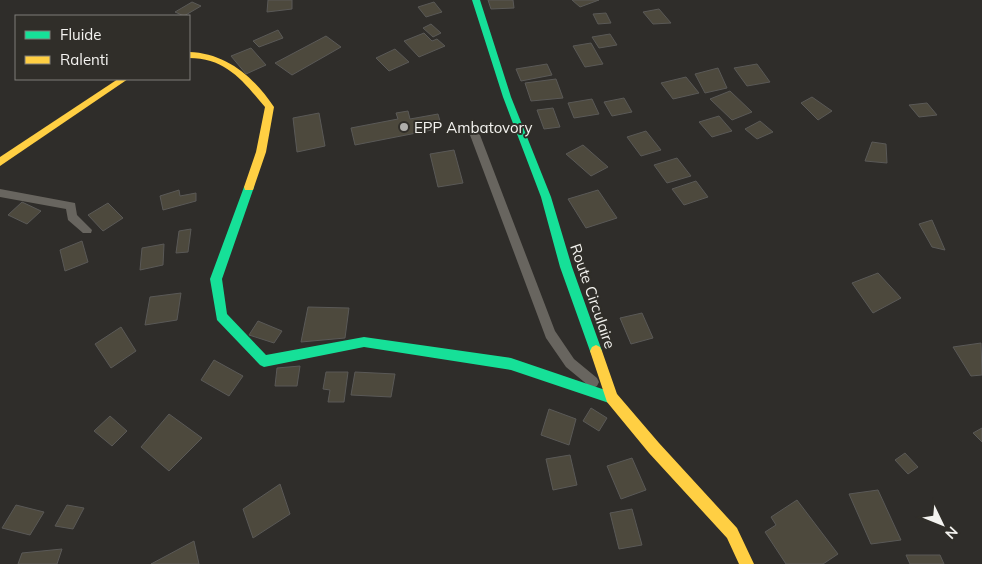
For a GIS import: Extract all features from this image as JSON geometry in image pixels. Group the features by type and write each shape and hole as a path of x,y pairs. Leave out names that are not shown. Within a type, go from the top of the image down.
{"street":[{"name":"Route Circulaire","path":"476,0 507,97 546,196 566,267 612,398 654,448 732,533 747,564"},
{"path":"190,55 219,57 240,74 270,107 261,152 216,279 221,316 264,361 364,342 511,364 612,398"},
{"path":"0,162 123,80"}],"lane":[{"path":"475,134 550,334 570,363 612,398"},
{"path":"0,194 4,193 71,206 72,217 87,230"}],"building":[{"path":"268,0 292,0 292,9 267,12"},
{"path":"488,0 513,0 514,8 491,9"},
{"path":"572,0 599,0 580,7"},
{"path":"192,2 201,6 186,15 175,12"},
{"path":"434,2 442,12 426,17 418,7"},
{"path":"659,9 671,23 653,24 643,12"},
{"path":"606,13 611,23 598,24 593,14"},
{"path":"431,24 441,33 433,37 423,28"},
{"path":"278,30 283,38 259,47 253,41"},
{"path":"424,33 432,41 437,39 445,46 419,57 404,41"},
{"path":"610,34 617,45 599,48 592,37"},
{"path":"326,36 341,47 292,75 275,63"},
{"path":"591,43 603,64 585,67 573,46"},
{"path":"251,48 266,65 246,74 231,56"},
{"path":"395,49 409,62 389,71 376,58"},
{"path":"547,64 552,75 521,81 516,69"},
{"path":"757,64 770,82 747,86 734,68"},
{"path":"718,68 727,88 705,93 695,74"},
{"path":"686,77 699,93 673,99 661,83"},
{"path":"556,79 563,98 531,101 525,83"},
{"path":"730,91 752,112 732,120 710,99"},
{"path":"812,97 832,111 818,120 801,103"},
{"path":"624,98 632,112 612,116 604,102"},
{"path":"592,99 599,114 574,118 568,103"},
{"path":"927,103 937,115 919,117 909,105"},
{"path":"553,108 560,127 544,129 537,110"},
{"path":"408,111 410,119 438,114 442,128 355,145 351,128 398,119 396,113"},
{"path":"319,113 325,146 297,152 293,118"},
{"path":"719,116 732,131 712,137 699,122"},
{"path":"760,121 773,132 757,139 745,129"},
{"path":"646,131 661,150 641,156 627,137"},
{"path":"872,142 886,144 887,163 865,161"},
{"path":"583,145 608,167 591,176 566,154"},
{"path":"454,150 463,183 438,187 430,154"},
{"path":"677,158 691,176 667,183 654,165"},
{"path":"696,181 708,197 684,205 672,189"},
{"path":"179,190 180,196 196,193 196,201 163,210 160,196"},
{"path":"598,190 617,218 586,228 568,199"},
{"path":"22,202 41,211 27,224 8,215"},
{"path":"108,203 123,218 103,231 88,215"},
{"path":"932,220 945,250 932,247 919,224"},
{"path":"191,229 188,252 176,253 179,231"},
{"path":"82,241 88,262 65,271 60,250"},
{"path":"164,244 163,265 140,270 142,248"},
{"path":"878,273 901,298 873,313 852,283"},
{"path":"181,293 177,320 145,325 150,297"},
{"path":"308,307 349,308 345,338 301,342"},
{"path":"642,313 653,338 631,344 620,318"},
{"path":"258,321 282,331 274,343 249,335"},
{"path":"121,327 136,351 111,368 95,344"},
{"path":"981,343 982,375 971,376 953,347"},
{"path":"214,360 243,376 229,396 201,380"},
{"path":"300,366 297,386 275,386 277,368"},
{"path":"326,372 348,372 344,402 328,402 330,390 323,389"},
{"path":"355,372 395,374 391,397 351,395"},
{"path":"591,408 607,418 599,431 583,421"},
{"path":"549,409 576,419 569,445 541,435"},
{"path":"169,414 202,438 169,471 141,447"},
{"path":"110,416 127,431 112,446 94,431"},
{"path":"982,428 982,442 973,433"},
{"path":"905,453 918,467 908,474 895,460"},
{"path":"570,455 577,485 553,490 546,459"},
{"path":"632,458 646,490 621,499 607,466"},
{"path":"280,484 290,514 253,538 243,509"},
{"path":"878,490 901,540 871,544 849,494"},
{"path":"797,500 838,554 823,564 786,564 765,532 776,525 771,517"},
{"path":"16,505 44,512 30,535 2,528"},
{"path":"67,505 84,508 73,529 55,526"},
{"path":"632,509 642,545 619,549 610,513"},
{"path":"194,541 199,564 151,564"},
{"path":"62,549 57,564 18,564 22,553"},
{"path":"906,555 940,555 944,564 910,564"}],"traffic: fast":[{"path":"476,0 507,97 546,197 566,267 596,351"},
{"path":"249,187 216,279 221,316 264,361 364,342 511,364 612,398"}],"traffic: slow":[{"path":"190,55 202,55 225,63 235,70 270,107 261,152 249,187"},
{"path":"0,162 123,80"},
{"path":"596,351 612,398 654,448 732,533 747,564"}],"place":[{"name":"EPP Ambatovory","path":"404,127"}]}
